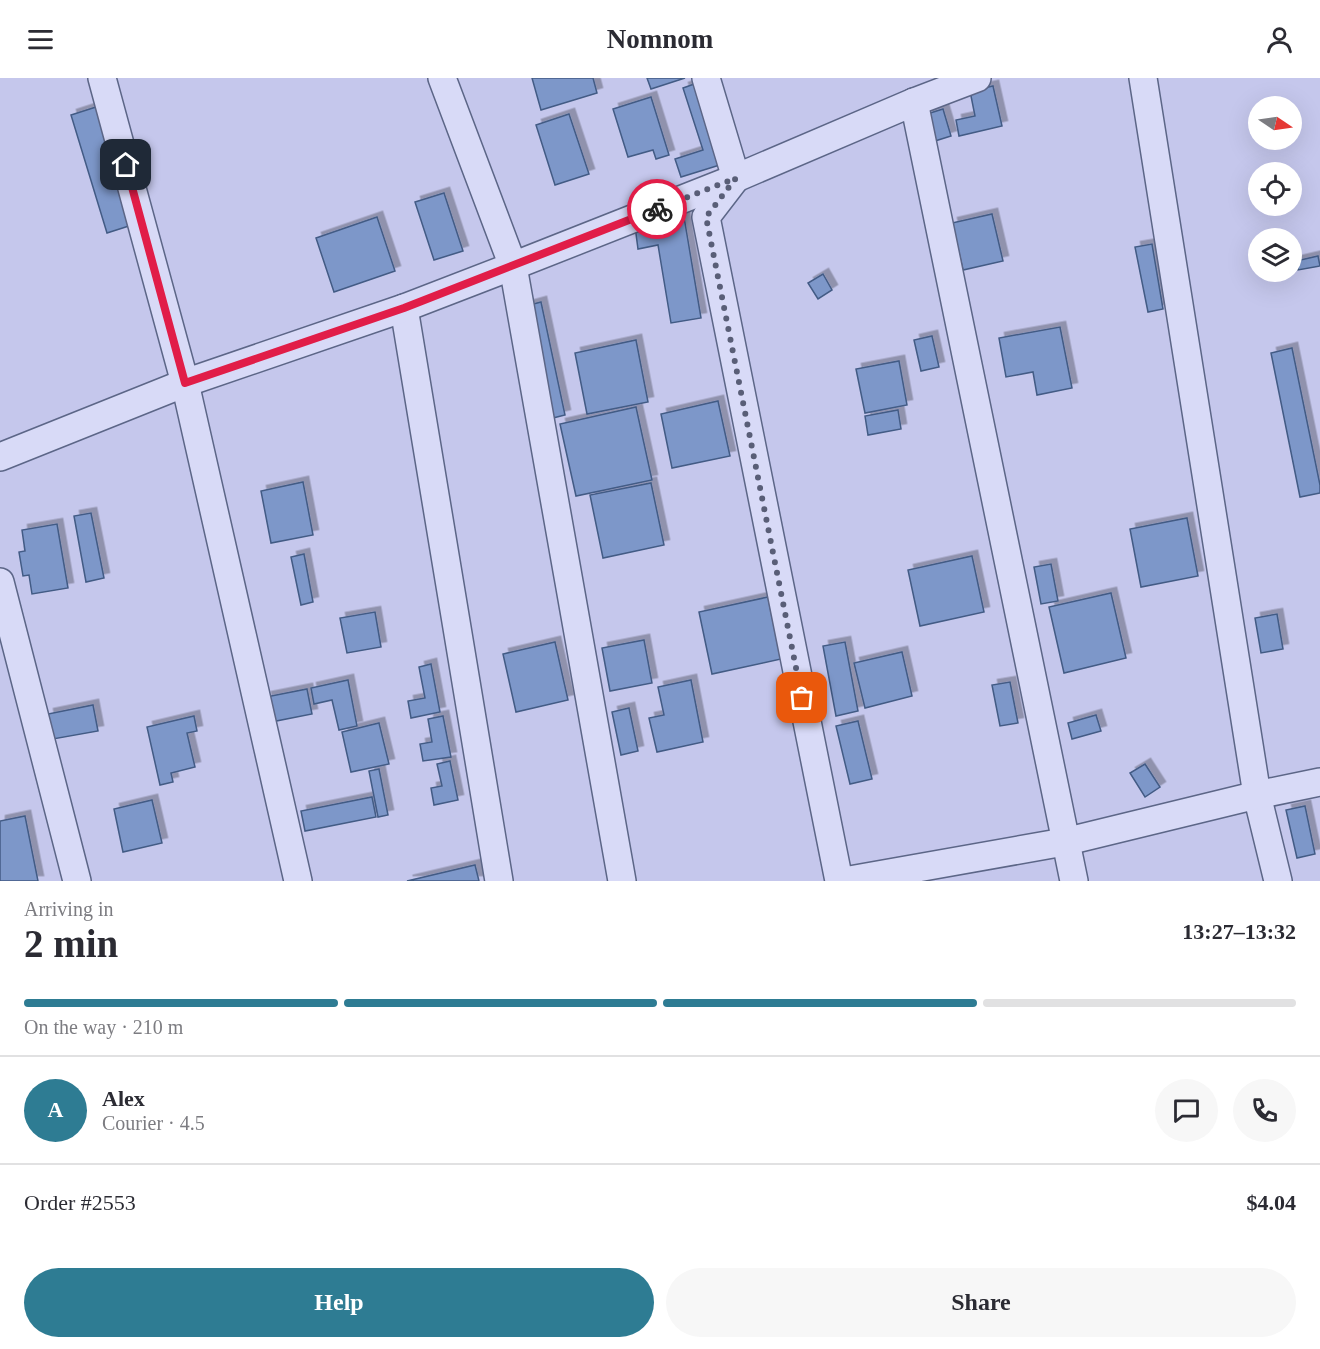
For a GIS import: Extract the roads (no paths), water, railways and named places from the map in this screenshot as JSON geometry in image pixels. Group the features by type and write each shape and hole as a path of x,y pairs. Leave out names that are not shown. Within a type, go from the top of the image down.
{"street":[{"path":"102,78 185,383 298,881"},
{"path":"442,78 513,266 622,881"},
{"path":"706,78 736,178"},
{"path":"0,458 185,383 404,308 513,266 736,178 977,78"},
{"path":"1143,78 1257,795 1278,881"},
{"path":"915,102 1064,842 1074,881"},
{"path":"736,178 706,217 839,881"},
{"path":"404,308 499,881"},
{"path":"0,582 77,881"},
{"path":"844,881 1064,842 1320,782"}]}
